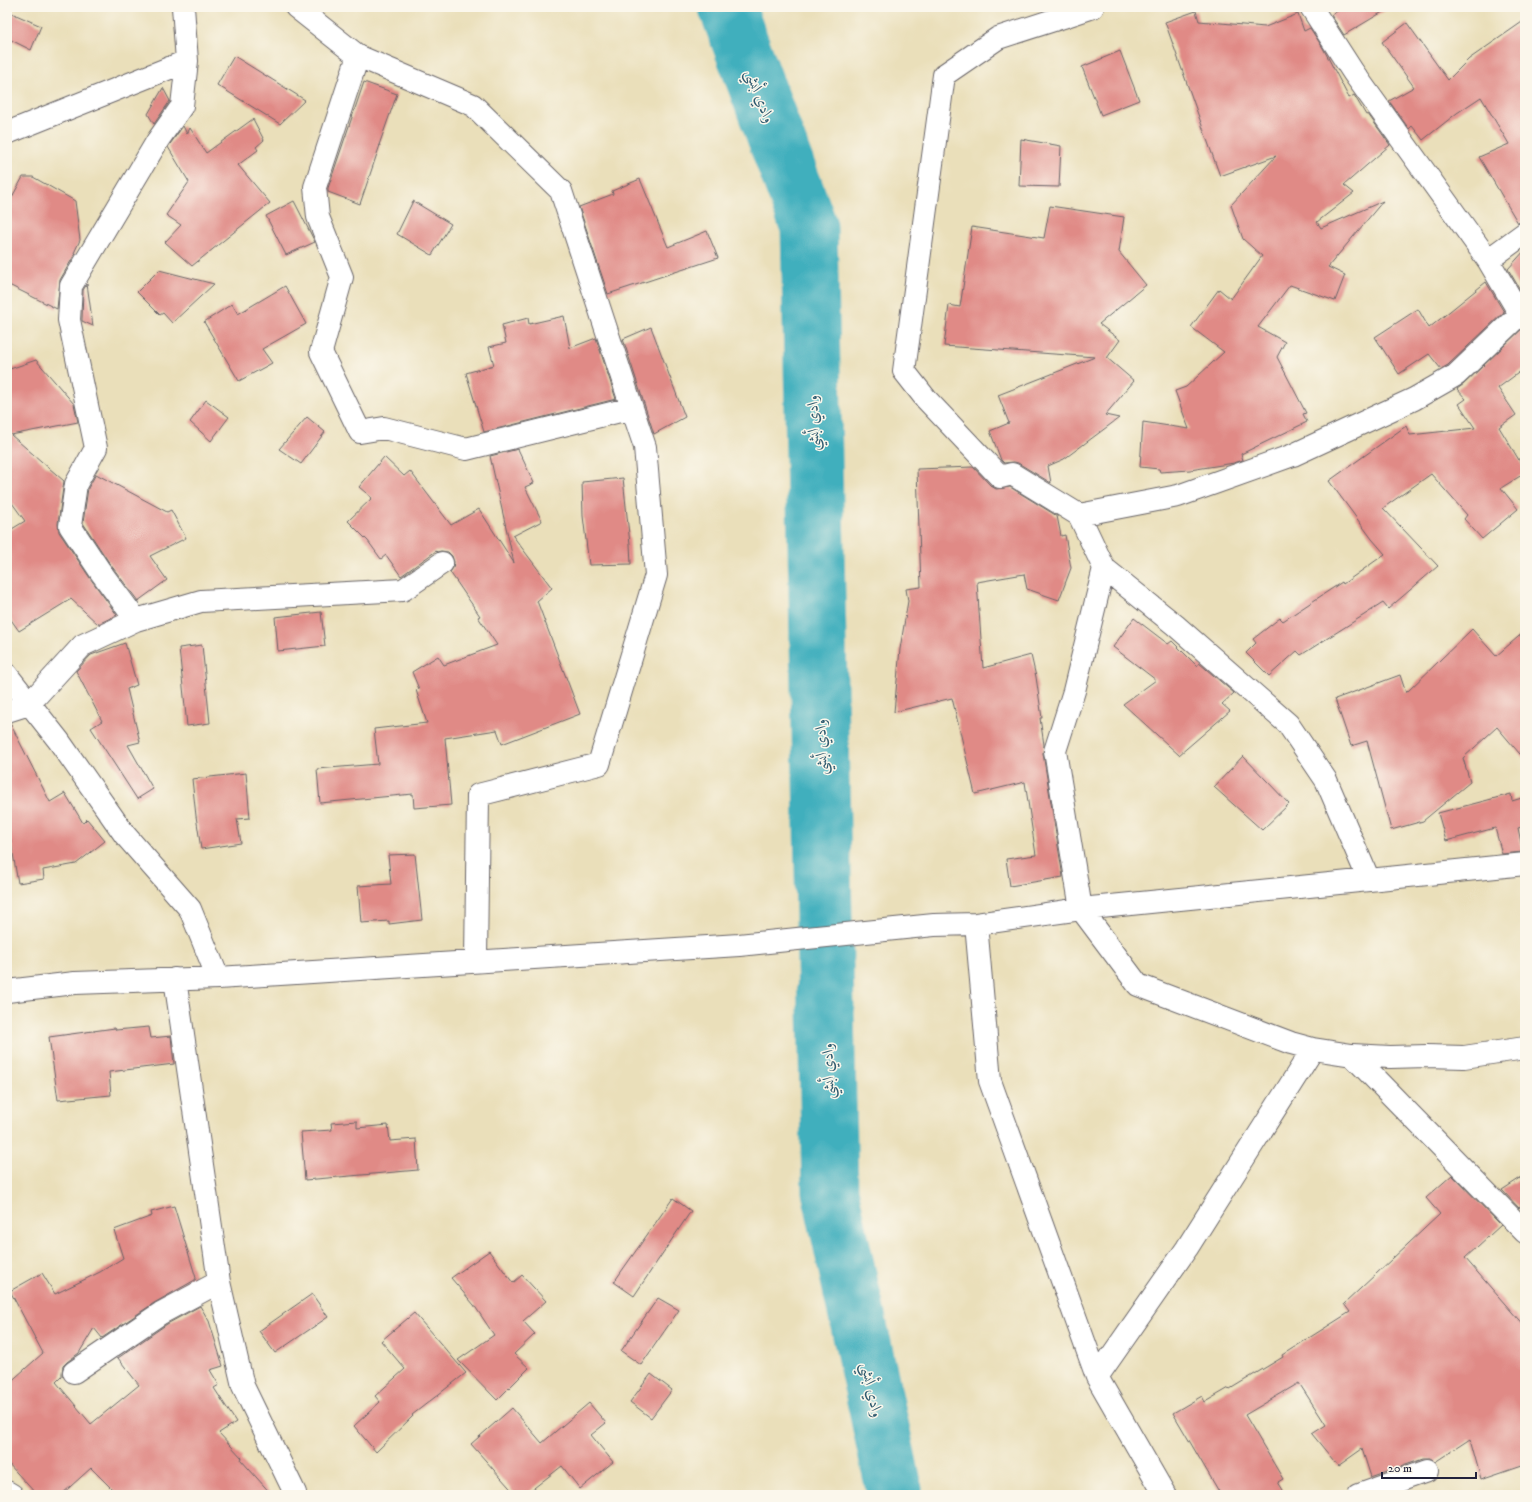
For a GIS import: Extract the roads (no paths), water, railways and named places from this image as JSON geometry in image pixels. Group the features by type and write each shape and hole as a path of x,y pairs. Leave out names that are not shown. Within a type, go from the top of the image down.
{"street":[{"path":"136,620 100,571 70,526 76,484 96,448 69,320 71,286 158,140 182,106 187,61 183,7"},
{"path":"296,7 358,56 473,105 561,191 645,446 656,575 599,764 478,795 476,961"},
{"path":"1093,7 1065,12 998,38 944,75 904,371 926,399 1000,477 1012,474 1080,515 1104,568 1175,625 1288,724 1326,780 1369,880"},
{"path":"1080,515 1178,496 1293,455 1414,399 1456,375 1523,317 1488,260 1353,72 1311,7"},
{"path":"358,56 315,187 318,217 342,276 321,352 360,432 384,428 466,449 632,408"},
{"path":"7,133 187,61"},
{"path":"1488,260 1525,233"},
{"path":"7,711 29,704 83,644 136,620 201,601 403,590 442,563"},
{"path":"1104,568 1074,691 1055,751 1082,909 1138,985 1313,1049 1352,1055 1390,1057 1464,1057 1525,1048"},
{"path":"7,674 59,741 125,835 190,909 218,978"},
{"path":"7,992 75,983 218,978 739,945 934,925 976,924 1082,909 1525,864"},
{"path":"976,924 990,1081 1097,1377 1165,1495"},
{"path":"175,979 219,1282 244,1386 295,1494"},
{"path":"1097,1377 1187,1248 1313,1049"},
{"path":"1352,1055 1525,1232"},
{"path":"74,1372 161,1312 219,1282"},
{"path":"1358,1495 1427,1471"},
{"path":"7,1492 12,1495"}],"waterway":[{"name":"وادي أبشي","path":"727,7 809,227 830,1191 894,1488 894,1495"}]}
